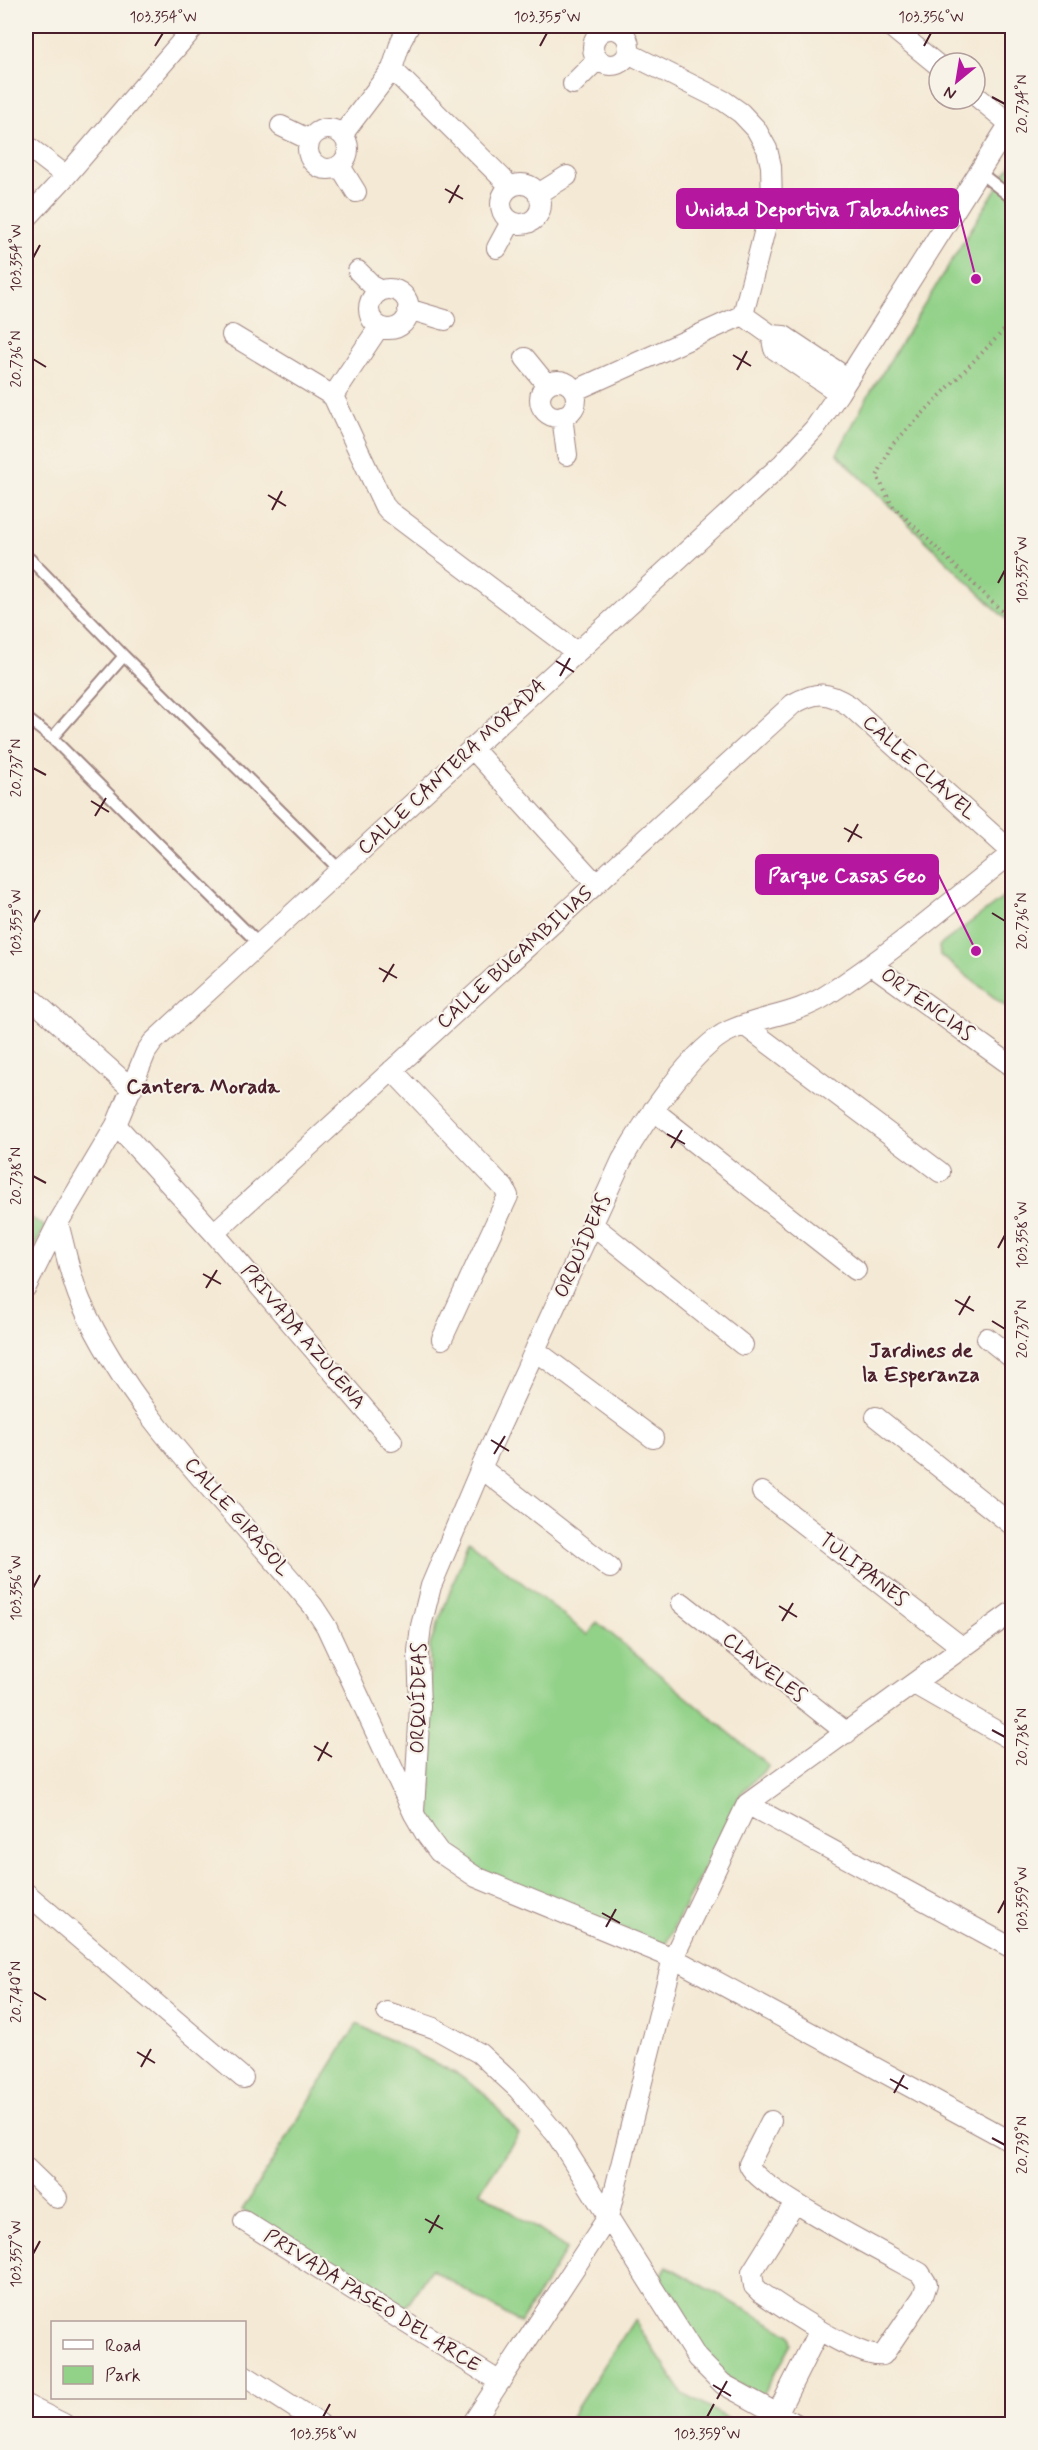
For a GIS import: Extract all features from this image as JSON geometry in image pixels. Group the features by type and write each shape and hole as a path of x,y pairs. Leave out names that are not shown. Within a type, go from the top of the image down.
{"street":[{"path":"26,219 195,26"},
{"path":"342,135 392,69 400,40 409,26"},
{"path":"890,26 927,56"},
{"path":"616,28 625,35 628,53 622,62 609,65 598,59 593,45 596,38 607,30 616,28"},
{"path":"628,53 724,101 741,113 756,129 767,149 771,166 772,202 743,315"},
{"path":"573,84 598,59"},
{"path":"392,69 511,187"},
{"path":"987,104 1011,122"},
{"name":"CALLE CANTERA MORADA","path":"26,1287 57,1223 116,1125 146,1052 153,1042 783,463 815,428 1011,122"},
{"path":"281,126 310,140"},
{"path":"328,129 342,135 348,149 344,162 340,166 333,169 319,166 310,157 308,148 310,140 318,132 328,129"},
{"path":"26,145 66,176"},
{"path":"340,166 356,192"},
{"path":"538,194 567,176"},
{"path":"520,184 530,186 538,194 541,204 537,217 526,224 511,222 502,213 503,195 511,187 520,184"},
{"path":"497,248 511,222"},
{"path":"358,271 379,292"},
{"path":"387,289 402,294 408,309 406,319 399,326 389,329 379,327 372,320 369,309 371,299 387,289"},
{"path":"408,309 445,320"},
{"path":"743,315 771,335 774,349 843,385"},
{"path":"574,391 743,315"},
{"path":"333,396 379,327"},
{"path":"232,335 333,396 384,505 389,511 576,652"},
{"path":"525,358 547,385"},
{"path":"560,381 567,383 574,391 573,408 562,416 549,414 540,404 542,390 547,385 560,381"},
{"path":"562,416 567,455"},
{"name":"CALLE CLAVEL","path":"821,693 837,698 850,706 1012,852"},
{"name":"CALLE BUGAMBILIAS","path":"214,1233 794,704 807,696 821,693"},
{"path":"472,748 596,884"},
{"name":"ORQUÍDEAS","path":"414,1814 420,1706 418,1651 421,1626 431,1586 481,1468 622,1160 653,1110 697,1055 718,1036 744,1025 798,1010 826,995 872,965 1012,852"},
{"name":"ORTENCIAS","path":"872,965 1012,1066"},
{"path":"26,994 34,1013 132,1089"},
{"path":"744,1025 940,1172"},
{"path":"392,1070 504,1188 508,1196 442,1339"},
{"path":"653,1110 856,1270"},
{"name":"PRIVADA AZUCENA","path":"116,1125 214,1233 392,1441"},
{"name":"CALLE GIRASOL","path":"57,1223 81,1300 121,1375 155,1422 313,1606 326,1626 414,1814 424,1833 439,1852 476,1877 673,1958 1012,2142"},
{"path":"592,1225 743,1345"},
{"path":"987,1338 1012,1358"},
{"path":"535,1350 653,1438"},
{"path":"876,1417 1012,1525"},
{"path":"481,1468 610,1568"},
{"name":"TULIPANES","path":"762,1492 963,1648"},
{"name":"CLAVELES","path":"682,1603 846,1732"},
{"path":"472,2424 608,2217 673,1958 747,1804 1012,1612"},
{"path":"914,1684 1012,1740"},
{"path":"747,1804 1012,1948"},
{"path":"26,1893 243,2078"},
{"path":"387,2012 434,2028 479,2053 518,2089 556,2134 697,2358 723,2384 796,2424"},
{"path":"771,2121 749,2164 750,2168 795,2203 920,2273 927,2284 923,2296 883,2355 869,2355 819,2330 754,2286 752,2272 795,2203"},
{"path":"26,2168 57,2198"},
{"name":"PRIVADA PASEO DEL ARCE","path":"244,2221 500,2382"},
{"path":"777,2414 819,2330"},
{"path":"246,2376 320,2424"},
{"path":"26,2405 64,2424"}],"lane":[{"path":"979,172 1012,198"},
{"path":"30,559 124,656 340,870"},
{"path":"52,738 124,656"},
{"path":"26,718 52,738 259,944"}],"path":[{"path":"1012,322 891,446 877,476 892,504 1012,621"}],"green space":[{"path":"1012,163 1012,625 837,454 868,396"},
{"path":"1012,891 1012,999 1005,1006 940,955 939,946"},
{"path":"26,1214 45,1227 26,1261"},
{"path":"469,1541 588,1635 597,1622 769,1766 742,1792 665,1945 474,1870 447,1848 439,1835 431,1817 430,1645"},
{"path":"357,2024 457,2074 485,2094 519,2134 480,2191 567,2249 520,2323 431,2269 403,2311 242,2210"},
{"path":"667,2266 790,2334 792,2344 764,2393 756,2396 713,2368 658,2281"},
{"path":"634,2320 683,2394 738,2424 566,2424"}],"place":[{"name":"Unidad Deportiva Tabachines","path":"976,279"},
{"name":"Parque Casas Geo","path":"976,951"}],"district":[{"name":"Cantera Morada","path":"203,1087"},
{"name":"Jardines de la Esperanza","path":"921,1363"}]}
